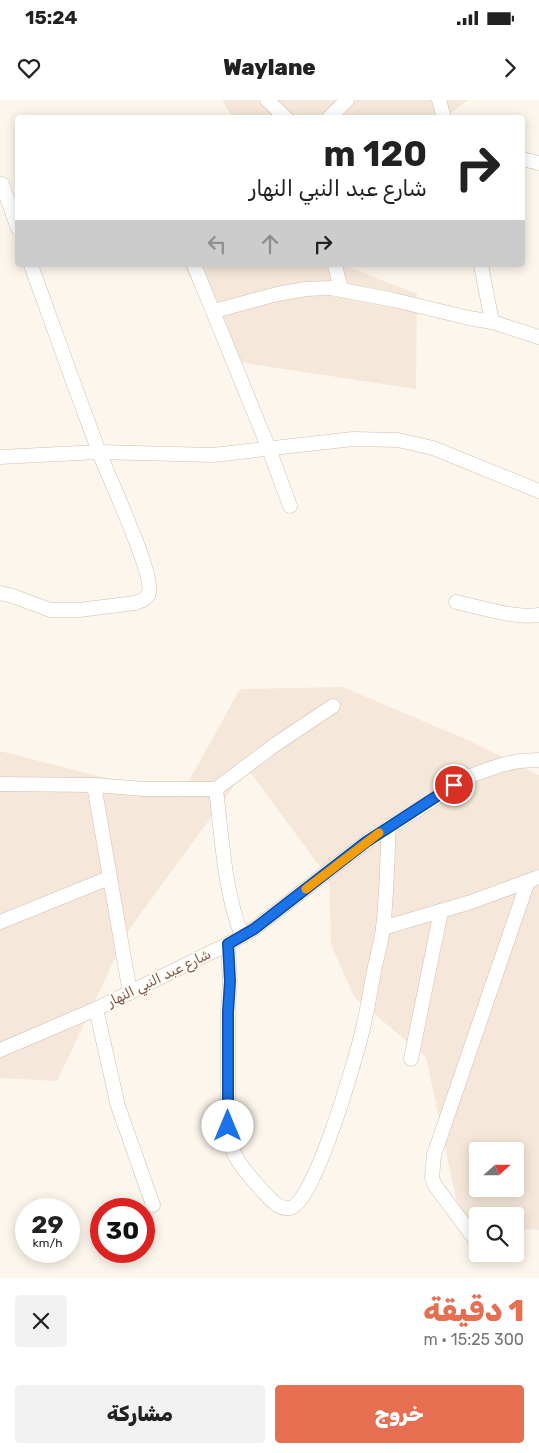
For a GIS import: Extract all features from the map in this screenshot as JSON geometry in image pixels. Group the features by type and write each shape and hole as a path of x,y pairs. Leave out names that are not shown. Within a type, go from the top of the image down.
{"street":[{"path":"267,100 283,115"},
{"path":"332,115 347,100"},
{"path":"439,100 443,115"},
{"path":"525,160 539,162"},
{"path":"2,184 15,220"},
{"path":"0,594 13,596 45,609 59,611 135,603 146,598 149,592 144,564 99,452 32,267"},
{"path":"195,267 269,449 290,506"},
{"path":"335,267 341,290"},
{"path":"480,267 492,322"},
{"path":"214,311 262,297 320,288 394,300 492,322 539,337"},
{"path":"0,457 99,452 213,455 353,439 398,440 433,448 539,491"},
{"path":"456,602 518,616 530,617 539,615"},
{"path":"0,784 94,785 144,789 216,789 276,744 333,706"},
{"name":"شارع عبد النبي النهار","path":"0,1050 130,993 242,936 254,929 366,842 470,776 501,765 519,761 539,760"},
{"path":"94,785 130,993"},
{"path":"216,789 229,885 236,920 242,936"},
{"path":"228,944 230,981 228,1012 228,1126 230,1142 240,1164 274,1202 284,1208 291,1208 303,1197 334,1126 364,1026 383,928 389,826"},
{"path":"0,922 109,878"},
{"path":"383,928 442,911 534,879"},
{"path":"469,1231 434,1184 432,1167 434,1155 534,879"},
{"path":"411,1059 442,911"},
{"path":"96,1009 118,1106 151,1198"}],"shaded area":[{"path":"222,100 468,100 448,115 231,115"},
{"path":"185,267 348,267 417,294 416,389 231,361"},
{"path":"343,687 470,741 539,775 539,1230 524,1229 524,1207 469,1207 469,1223 461,1222 426,1057 355,998 331,945 329,879 247,768 128,931 57,1081 0,1078 0,751 180,797 240,689"}],"slow traffic":[{"path":"306,889 379,833"}],"route":[{"path":"228,1126 228,1012 230,981 228,944 254,929 366,842 454,785"}]}
